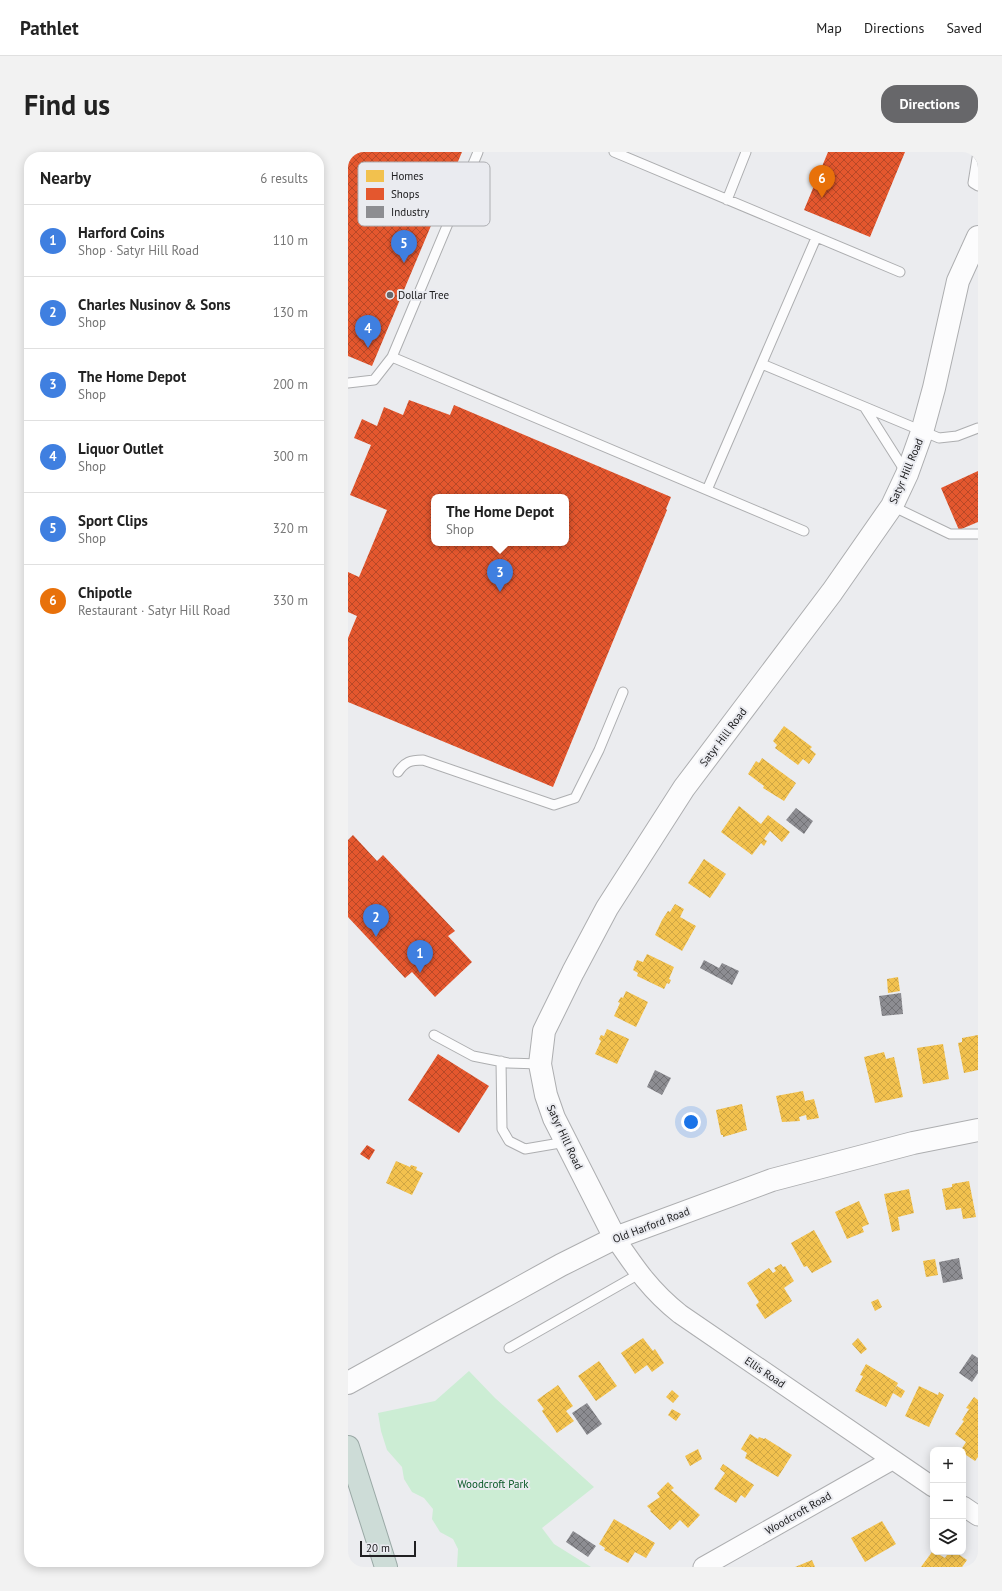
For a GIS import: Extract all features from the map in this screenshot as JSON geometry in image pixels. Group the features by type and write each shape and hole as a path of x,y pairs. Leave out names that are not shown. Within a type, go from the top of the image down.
{"highway":[{"path":"348,1446 386,1567"}],"street":[{"name":"Satyr Hill Road","path":"615,1238 554,1118 546,1095 540,1064 544,1031 607,908 684,788 832,592 892,506 907,474 922,432 934,388 958,281 978,237"},
{"name":"Old Harford Road","path":"348,1383 561,1265 615,1238 772,1180 906,1145 978,1130"},
{"name":"Ellis Road","path":"615,1238 639,1274 659,1298 680,1314 930,1485"},
{"name":"Woodcroft Road","path":"703,1567 892,1460"},
{"path":"966,1508 978,1516"}],"lane":[{"path":"474,162 478,152"},
{"path":"614,152 900,272"},
{"path":"727,200 746,152"},
{"path":"978,152 973,183 978,186"},
{"path":"348,384 374,380 392,357 447,226"},
{"path":"707,490 816,238"},
{"path":"392,357 804,531"},
{"path":"762,364 939,438 957,436 978,428"},
{"path":"865,408 907,474"},
{"path":"892,506 950,534 978,534"},
{"path":"398,772 403,765 410,760 423,760 554,805 576,798 599,750 623,692"},
{"path":"434,1035 473,1056 501,1061 540,1064"},
{"path":"501,1061 502,1129 509,1141 525,1149 566,1142"},
{"path":"509,1348 639,1274"}],"green space":[{"name":"Woodcroft Park","path":"469,1371 495,1398 594,1487 542,1528 554,1544 591,1567 457,1567 458,1549 453,1539 440,1532 432,1519 433,1509 424,1498 412,1492 404,1479 402,1467 387,1450 381,1431 378,1413 435,1401"}],"building: Homes":[{"path":"784,726 812,747 810,749 816,754 809,764 803,759 798,765 775,748 777,745 773,741"},
{"path":"762,758 796,783 784,801 763,788 764,786 748,774 756,761 759,763"},
{"path":"739,806 761,824 768,815 790,832 782,842 770,831 764,839 767,841 764,846 761,843 752,855 721,832"},
{"path":"704,859 726,874 710,898 688,883"},
{"path":"675,904 684,909 680,917 696,926 682,951 655,935 662,920"},
{"path":"647,954 674,967 669,979 671,980 669,984 667,983 664,989 637,976 638,973 633,970 637,960 643,962"},
{"path":"898,977 900,991 888,993 887,979"},
{"path":"626,991 648,1002 636,1027 614,1016 620,1003 618,1002 621,997 623,998"},
{"path":"607,1029 629,1039 617,1064 595,1054 601,1041 599,1039 601,1035 604,1036"},
{"path":"978,1035 978,1070 964,1073 958,1043 962,1042 962,1038"},
{"path":"943,1044 949,1079 923,1084 917,1048"},
{"path":"884,1052 886,1059 894,1057 903,1097 875,1103 864,1057"},
{"path":"803,1091 805,1101 814,1099 819,1118 807,1120 806,1115 799,1117 800,1121 782,1122 776,1096"},
{"path":"742,1104 747,1130 723,1137 723,1135 721,1135 716,1110"},
{"path":"396,1161 410,1167 411,1165 417,1167 416,1170 423,1173 412,1195 386,1183"},
{"path":"969,1181 976,1217 963,1219 961,1208 946,1210 942,1189 952,1187 952,1184"},
{"path":"909,1189 914,1213 898,1217 900,1230 892,1232 884,1194"},
{"path":"859,1201 869,1224 862,1227 864,1232 847,1239 835,1212"},
{"path":"814,1230 832,1262 812,1273 807,1266 804,1267 791,1243"},
{"path":"935,1259 938,1275 926,1277 923,1261"},
{"path":"781,1264 783,1267 785,1266 794,1281 784,1288 792,1301 765,1319 756,1305 759,1302 747,1283 769,1268 773,1273 776,1271 774,1268"},
{"path":"878,1299 882,1307 875,1311 871,1302"},
{"path":"643,1338 653,1351 655,1349 664,1363 652,1372 647,1365 635,1374 621,1353"},
{"path":"858,1338 867,1349 861,1354 852,1344"},
{"path":"599,1361 617,1386 596,1401 578,1376"},
{"path":"866,1364 898,1383 886,1407 855,1391 863,1376 860,1375"},
{"path":"558,1385 573,1406 566,1411 574,1421 557,1433 542,1411 544,1409 537,1400"},
{"path":"897,1386 905,1391 901,1398 893,1393"},
{"path":"919,1386 938,1395 939,1392 944,1395 929,1427 905,1416"},
{"path":"672,1390 679,1396 673,1403 666,1397"},
{"path":"974,1397 978,1400 978,1457 975,1461 966,1455 966,1447 963,1447 966,1442 955,1434 964,1421 962,1420 969,1409 966,1408"},
{"path":"672,1409 681,1414 676,1421 668,1415"},
{"path":"750,1434 758,1439 759,1437 765,1438 792,1455 778,1477 745,1458 747,1453 741,1449"},
{"path":"698,1449 702,1459 690,1466 685,1456"},
{"path":"723,1464 754,1485 745,1498 741,1495 736,1503 714,1489 725,1473 720,1469"},
{"path":"668,1482 674,1488 671,1490 700,1515 688,1528 680,1520 670,1530 650,1511 651,1510 647,1506 660,1497 657,1493"},
{"path":"614,1519 655,1543 646,1558 635,1552 628,1563 604,1550 605,1548 599,1544"},
{"path":"882,1521 896,1544 865,1562 851,1538"},
{"path":"930,1555 940,1555 945,1558 947,1555 960,1555 967,1560 962,1567 921,1567"},
{"path":"812,1560 815,1567 795,1567"}],"building: Shops":[{"path":"348,152 462,152 458,162 358,162 358,226 431,226 372,366 348,356"},
{"path":"828,152 905,152 870,237 804,210"},
{"path":"409,400 450,415 454,405 671,497 553,787 348,702 348,638 357,616 348,612 348,572 359,577 387,510 350,495 371,445 354,438 362,419 377,426 384,407 403,415"},
{"path":"978,471 978,522 959,530 941,488"},
{"path":"353,835 377,861 383,855 455,931 448,936 472,962 435,997 412,972 405,978 348,917 348,840"},
{"path":"438,1054 489,1086 459,1133 408,1100"},
{"path":"367,1145 375,1150 369,1160 360,1154"}],"building: Industry":[{"path":"796,808 813,821 804,834 786,820"},
{"path":"704,960 719,968 722,963 739,971 732,985 700,968"},
{"path":"901,993 903,1014 882,1016 879,996"},
{"path":"655,1070 671,1078 662,1095 647,1087"},
{"path":"959,1258 963,1279 943,1283 939,1262"},
{"path":"972,1354 978,1358 978,1373 972,1382 959,1373"},
{"path":"587,1403 602,1424 587,1435 572,1413"},
{"path":"573,1531 596,1546 588,1557 566,1542"}],"place":[{"name":"Chipotle","path":"822,198"},
{"name":"Sport Clips","path":"404,263"},
{"name":"Dollar Tree","path":"390,295"},
{"name":"Liquor Outlet","path":"368,348"},
{"name":"The Home Depot","path":"500,592"},
{"name":"Charles Nusinov & Sons","path":"376,937"},
{"name":"Harford Coins","path":"420,973"}]}
